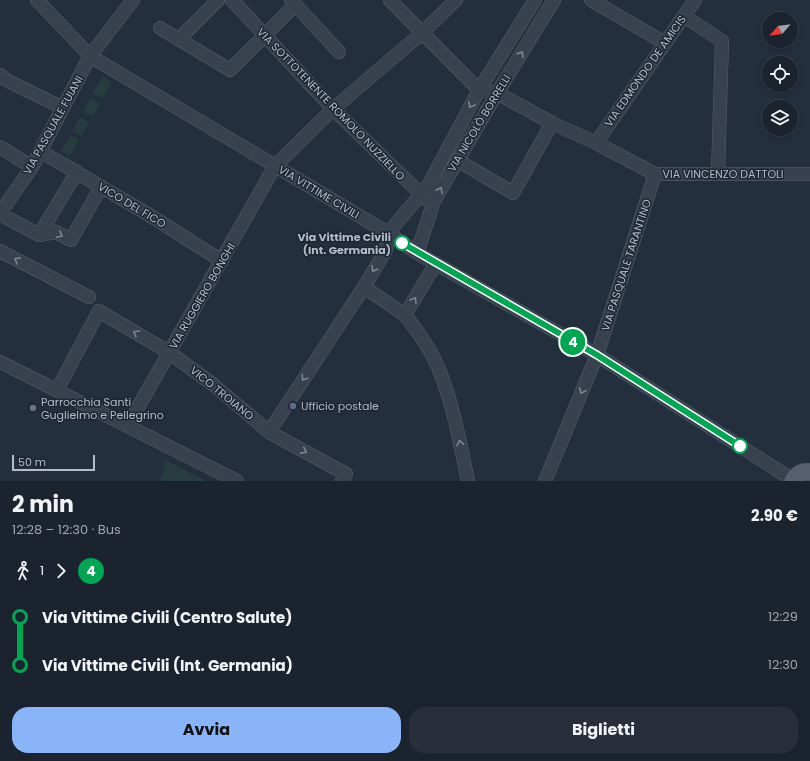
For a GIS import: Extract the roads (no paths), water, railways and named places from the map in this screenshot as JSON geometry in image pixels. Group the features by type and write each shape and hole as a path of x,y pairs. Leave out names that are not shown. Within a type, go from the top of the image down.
{"main road":[{"path":"793,480 801,473 810,472"}],"street":[{"name":"VIA VITTIME CIVILI","path":"37,0 90,56 388,233 418,253 597,355 793,480"},
{"path":"179,40 218,0"},
{"name":"VIA SOTTOTENENTE ROMOLO NUZZIELLO","path":"232,0 333,109 420,195 433,205"},
{"path":"390,0 479,90"},
{"name":"VIA RUGGIERO BONGHI","path":"128,425 275,166 333,109 422,33 456,0"},
{"name":"VIA NICOLÒ BORRELLI","path":"388,233 428,186 479,90 535,0"},
{"name":"VIA NICOLÒ BORRELLI","path":"418,253 433,205 457,160 496,93 554,0"},
{"path":"591,0 665,43"},
{"name":"VIA EDMONDO DE AMICIS","path":"596,143 695,0"},
{"name":"VIA PASQUALE FUIANI","path":"0,214 32,167 90,56 131,1"},
{"path":"160,28 230,70 265,35 293,2 339,52"},
{"path":"684,16 722,41 718,174"},
{"path":"2,81 63,108"},
{"name":"VIA VINCENZO DATTOLI","path":"479,90 496,93 552,123 596,143 656,174 810,174"},
{"path":"457,160 513,193 552,123"},
{"path":"0,147 32,167"},
{"name":"VICO DEL FICO","path":"40,151 146,213 222,260"},
{"path":"39,235 77,172"},
{"name":"VIA PASQUALE TARANTINO","path":"545,481 597,355 656,174"},
{"path":"0,214 39,235 56,232 71,240 102,187"},
{"path":"269,432 364,287 386,250 388,233"},
{"path":"0,251 89,297"},
{"path":"405,315 436,263"},
{"path":"364,287 405,315 420,336 438,367 455,419 468,481"},
{"name":"VICO TROIANO","path":"57,390 99,311 170,353 215,386 269,432 344,477"},
{"path":"0,362 237,481"}],"place":[{"name":"Via Vittime Civili (Int. Germania)","path":"402,243"},
{"name":"Ufficio postale","path":"293,406"},
{"name":"Parrocchia Santi Guglielmo e Pellegrino","path":"33,408"}]}
